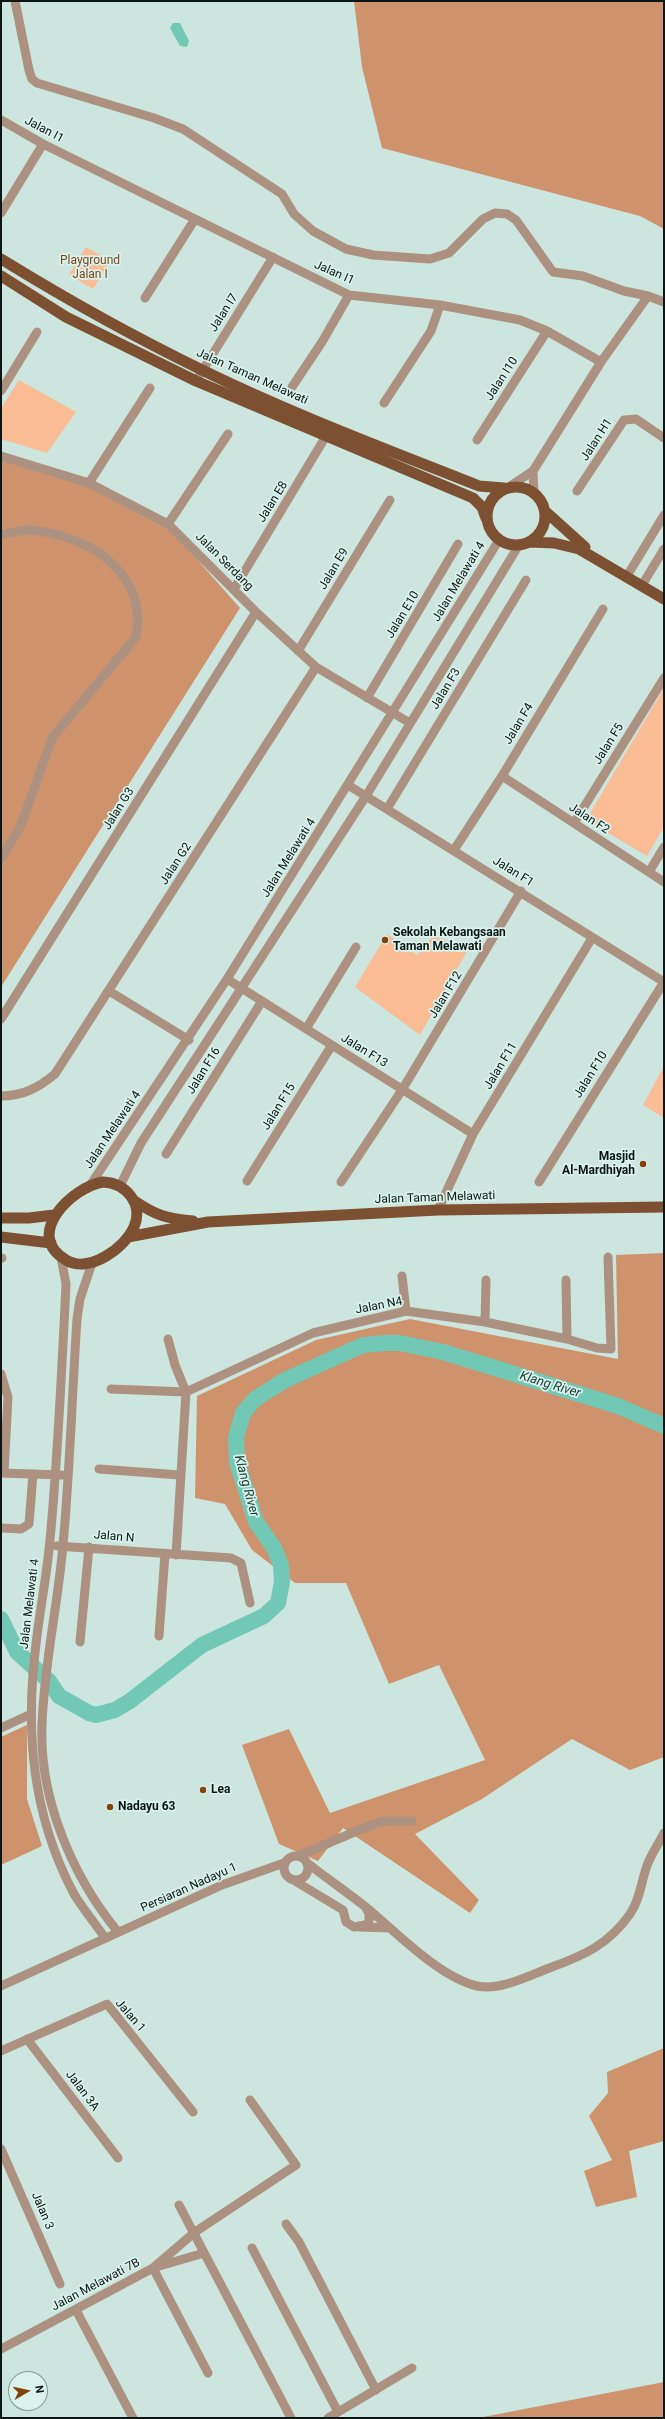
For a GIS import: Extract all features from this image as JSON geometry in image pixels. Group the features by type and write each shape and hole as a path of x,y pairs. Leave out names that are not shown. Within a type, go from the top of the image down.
{"main road":[{"name":"Jalan Taman Melawati","path":"1,259 55,292 202,370 331,427 479,486 507,487"},
{"path":"1,276 66,317 196,381 473,498 482,507 490,530 499,540 508,544 519,545 530,542 554,543 580,549 608,564"},
{"path":"486,518 488,506 494,495 507,487 518,486 534,493 541,501 545,511 570,537 608,564 664,599"},
{"path":"530,542 542,530 545,511"},
{"path":"112,1182 126,1189 133,1200 136,1218 128,1236 92,1263 70,1262 61,1257 52,1243 50,1223 60,1207 91,1184 112,1182"},
{"name":"Jalan Taman Melawati","path":"133,1200 153,1213 163,1217 208,1222"},
{"name":"Jalan Taman Melawati","path":"128,1236 208,1222 438,1210 664,1207"},
{"path":"1,1218 29,1218 54,1215"},
{"path":"1,1237 52,1243"}],"street":[{"path":"15,1 29,70 32,79 37,83 154,118 183,129 282,194 294,214 314,231 346,249 373,256 430,259 450,253 483,220 495,213 507,214 516,220 553,272 583,276 624,291 648,296 664,302"},
{"name":"Jalan I1","path":"1,120 43,144 349,295 440,305 520,320 547,331 600,362"},
{"path":"1,214 43,144"},
{"path":"145,298 195,219"},
{"name":"Jalan I7","path":"196,381 273,257"},
{"path":"292,387 322,342 349,295"},
{"path":"507,487 533,471 600,362 648,296"},
{"path":"384,403 432,331 440,305"},
{"name":"Jalan I10","path":"477,440 547,331"},
{"path":"1,391 37,332"},
{"path":"89,483 150,388"},
{"name":"Jalan H1","path":"577,491 624,420 636,418 664,438"},
{"name":"Jalan E8","path":"234,589 331,427"},
{"path":"168,524 228,434"},
{"name":"Jalan Serdang","path":"1,456 89,483 168,524 256,612 316,667 410,723"},
{"path":"533,471 534,493"},
{"name":"Jalan E9","path":"298,651 390,500"},
{"path":"627,576 664,515"},
{"path":"1,535 26,530 50,533 75,540 99,553 115,566 130,585 136,602 139,621 136,637 52,738 21,825 1,859"},
{"name":"Jalan Melawati 4","path":"91,1184 189,1040 228,979 499,540"},
{"name":"Jalan E10","path":"367,698 458,544"},
{"path":"120,1186 141,1143 366,796 519,545"},
{"path":"642,585 664,549"},
{"name":"Jalan F3","path":"387,809 526,580"},
{"name":"Jalan F4","path":"454,850 502,776 603,609"},
{"name":"Jalan G3","path":"1,1019 256,612"},
{"name":"Jalan G2","path":"1,1096 27,1092 37,1088 55,1074 316,667"},
{"name":"Jalan F5","path":"574,823 664,678"},
{"name":"Jalan F2","path":"502,776 664,882"},
{"name":"Jalan F1","path":"348,785 521,891 592,938 664,982"},
{"path":"649,872 664,847"},
{"name":"Jalan F12","path":"341,1182 402,1090 521,891"},
{"name":"Jalan F11","path":"438,1210 473,1134 592,938"},
{"path":"306,1029 356,947"},
{"name":"Jalan F13","path":"228,979 473,1134"},
{"name":"Jalan F10","path":"539,1182 664,982"},
{"path":"109,991 189,1040"},
{"name":"Jalan F16","path":"166,1154 262,1001"},
{"name":"Jalan F15","path":"247,1181 332,1045"},
{"name":"Jalan N4","path":"186,1392 313,1333 406,1311 485,1322 567,1339 597,1348 611,1348 608,1256"},
{"name":"Jalan Melawati 4","path":"61,1257 66,1284 56,1475 50,1545 36,1646 31,1714 32,1763 43,1817 53,1847 74,1893 105,1938"},
{"name":"Jalan Melawati 4","path":"92,1263 80,1299 77,1319 63,1546 49,1650 42,1725 43,1762 49,1792 65,1841 100,1910 118,1932"},
{"path":"402,1276 406,1311"},
{"path":"485,1322 486,1280"},
{"path":"566,1280 567,1339"},
{"path":"168,1339 175,1365 186,1392 176,1555"},
{"path":"1,1374 8,1397 2,1473 68,1475"},
{"path":"111,1389 186,1392"},
{"path":"99,1469 180,1475"},
{"path":"1,1528 21,1528 29,1524 32,1474"},
{"name":"Jalan N","path":"50,1545 231,1558 241,1563 250,1604"},
{"path":"80,1642 89,1547"},
{"path":"159,1636 165,1554"},
{"path":"1,1728 31,1714"},
{"path":"390,1928 359,1927 349,1925 343,1910 288,1878 284,1871 284,1863 292,1856 298,1856 371,1825 385,1821 412,1821"},
{"path":"298,1856 366,1907 418,1952 457,1978 477,1986 491,1986 513,1982 587,1954 602,1944 630,1914 638,1900 648,1863 664,1833"},
{"path":"295,1881 304,1877 308,1867 306,1862"},
{"name":"Persiaran Nadayu 1","path":"1,1986 222,1886 284,1863"},
{"path":"343,1910 346,1904 354,1899"},
{"path":"359,1927 369,1922 370,1914 366,1907"},
{"name":"Jalan 1","path":"1,2051 107,2004 193,2112"},
{"name":"Jalan 3A","path":"27,2039 118,2158"},
{"name":"Jalan Melawati 7B","path":"1,2349 153,2268 195,2232 296,2165 250,2100"},
{"name":"Jalan 3","path":"1,2149 60,2284"},
{"path":"179,2205 195,2232 291,2418"},
{"path":"286,2224 299,2242 376,2390"},
{"path":"252,2248 338,2412"},
{"path":"204,2252 153,2268 208,2373"},
{"path":"76,2310 132,2418"},
{"path":"328,2418 412,2368"}],"green space":[{"name":"Playground Jalan I","path":"86,247 110,261 93,289 69,275"},
{"path":"19,380 76,412 47,453 1,439 1,408"},
{"path":"664,688 664,827 647,856 586,820"},
{"path":"387,934 417,955 434,935 467,951 420,1035 355,987"},
{"path":"664,1066 664,1118 643,1105"}],"shaded area":[{"path":"354,1 664,1 664,229 640,216 382,148 362,67"},
{"path":"173,23 180,23 189,41 187,47 180,46 170,28"},
{"path":"1,455 92,485 164,522 240,608 1,987"},
{"path":"664,1253 664,1757 630,1770 572,1739 482,1799 415,1834 479,1900 470,1913 343,1828 318,1861 279,1844 242,1745 289,1729 330,1813 485,1760 439,1665 389,1684 346,1583 295,1583 252,1550 225,1504 195,1498 197,1396 316,1340 410,1319 618,1359 616,1255"},
{"path":"27,1725 27,1799 42,1846 1,1865 1,1737"},
{"path":"664,2048 664,2141 629,2151 637,2197 596,2207 584,2171 612,2160 589,2116 608,2093 607,2072"},
{"path":"664,2382 664,2418 478,2418"}],"waterway":[{"name":"Klang River","path":"1,1619 17,1652 49,1681 59,1696 89,1713 96,1715 115,1710 130,1701 202,1645 264,1616 278,1603 282,1582 281,1565 274,1548 256,1522 237,1462 236,1438 243,1413 255,1399 285,1380 363,1345 400,1343 443,1352 618,1406 664,1426"}],"place":[{"name":"Sekolah Kebangsaan Taman Melawati","path":"385,940"},
{"name":"Masjid Al-Mardhiyah","path":"643,1164"},
{"name":"Lea","path":"203,1790"},
{"name":"Nadayu 63","path":"110,1807"}]}
